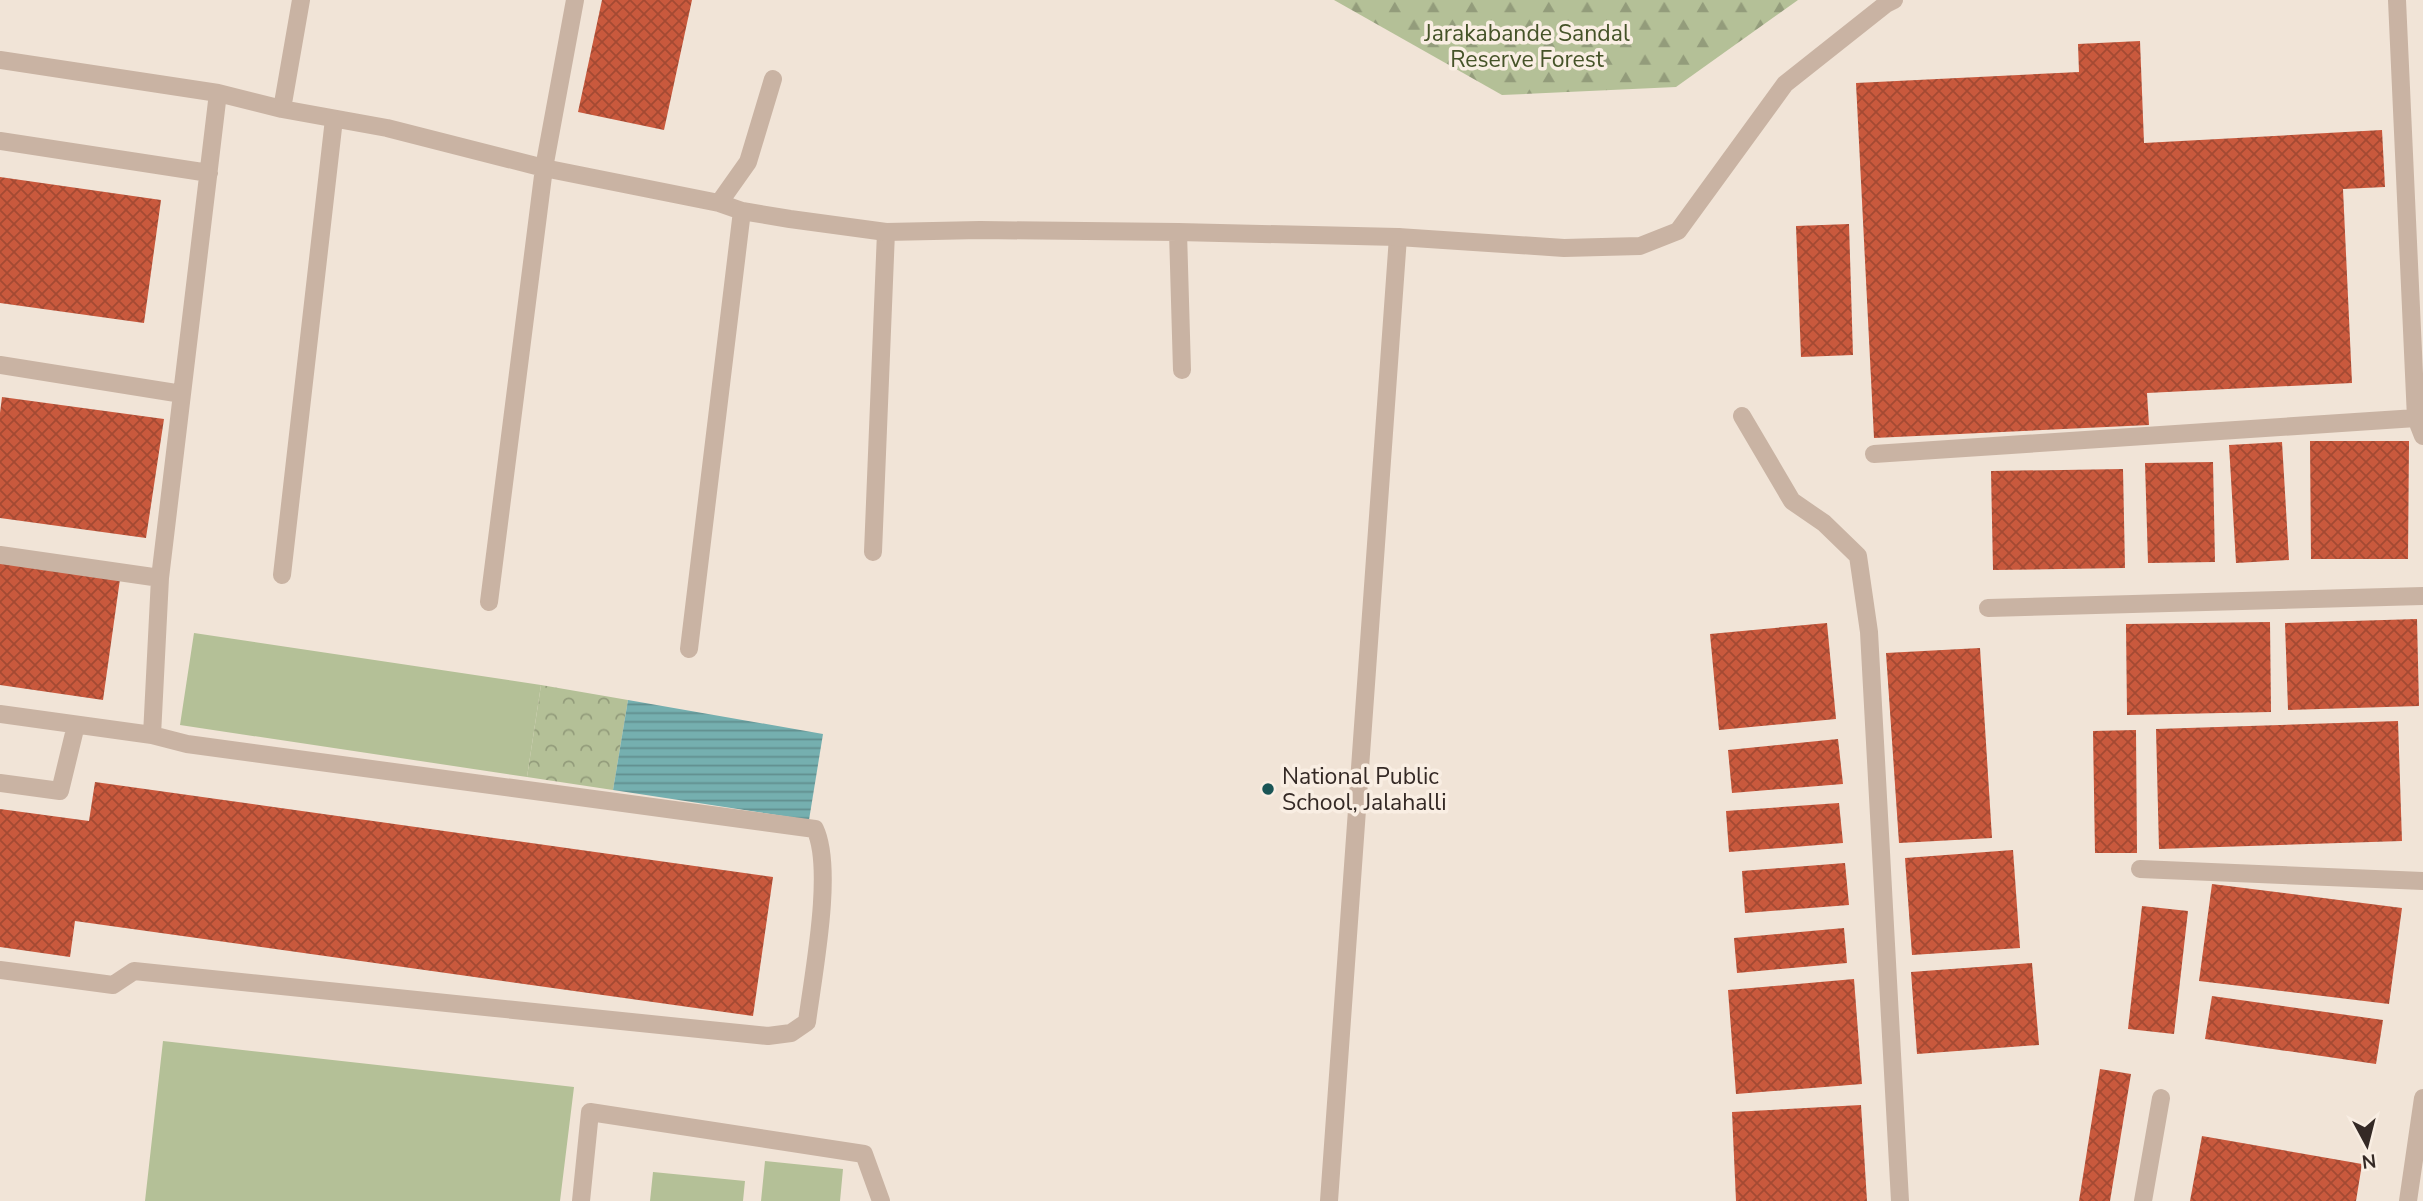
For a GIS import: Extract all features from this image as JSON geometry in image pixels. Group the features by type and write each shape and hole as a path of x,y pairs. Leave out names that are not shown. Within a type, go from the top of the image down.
{"street":[{"path":"282,109 301,0"},
{"path":"489,602 544,168 575,0"},
{"path":"0,60 218,93 282,109 387,128 544,168 719,203 743,211 886,232 1178,232 1398,237 1564,248 1640,246 1678,231 1785,84 1894,0"},
{"path":"2397,0 2416,418 2423,436"},
{"path":"719,203 748,162 773,79"},
{"path":"152,735 160,578 218,93"},
{"path":"282,575 334,119"},
{"path":"0,141 209,173"},
{"path":"690,649 743,211"},
{"path":"873,552 886,232"},
{"path":"1178,232 1182,370"},
{"path":"1329,1201 1398,237"},
{"path":"0,365 182,394"},
{"path":"1742,416 1792,501 1824,523 1858,556 1869,632 1900,1201"},
{"path":"1874,454 2416,418"},
{"path":"0,555 160,578"},
{"path":"1988,608 2423,596"},
{"path":"0,714 152,735 187,744 815,829 820,839 824,876 807,1022 791,1033 768,1036 134,971 113,985 0,970"},
{"path":"0,783 61,791 76,724"},
{"path":"2140,869 2423,881"},
{"path":"2143,1201 2161,1098"},
{"path":"2408,1201 2423,1098"},
{"path":"581,1201 590,1112 864,1154 881,1201"}],"green space":[{"name":"Jarakabande Sandal Reserve Forest","path":"1334,0 1798,0 1676,87 1502,95"},
{"path":"194,633 541,685 527,777 180,725"},
{"path":"541,685 628,700 613,790 527,777"},
{"path":"163,1041 574,1087 560,1201 145,1201"},
{"path":"765,1161 843,1169 840,1201 761,1201"},
{"path":"653,1172 745,1181 743,1201 650,1201"}],"water":[{"path":"628,700 823,734 809,820 613,790"}],"building":[{"path":"602,0 692,0 664,130 578,112"},
{"path":"2140,41 2144,143 2382,130 2385,187 2343,189 2352,383 2147,393 2149,425 1874,438 1856,83 2079,72 2078,44"},
{"path":"0,177 161,200 144,323 0,303"},
{"path":"1849,224 1853,355 1801,357 1796,226"},
{"path":"2,397 164,419 146,538 0,518"},
{"path":"2310,441 2409,441 2408,559 2311,559"},
{"path":"2282,442 2289,560 2236,563 2229,445"},
{"path":"2213,462 2215,562 2148,563 2145,463"},
{"path":"2123,469 2125,568 1993,570 1991,471"},
{"path":"0,563 120,579 103,700 0,685"},
{"path":"2417,619 2419,706 2288,710 2285,623"},
{"path":"2270,622 2271,712 2127,715 2126,624"},
{"path":"1827,623 1836,719 1719,730 1710,634"},
{"path":"1980,648 1992,838 1899,843 1886,653"},
{"path":"2398,721 2402,841 2159,849 2156,729"},
{"path":"2136,730 2137,853 2095,853 2093,731"},
{"path":"1838,739 1843,784 1732,793 1728,750"},
{"path":"95,782 773,877 753,1016 75,921 70,957 0,947 0,809 89,821"},
{"path":"1839,803 1843,843 1729,852 1726,811"},
{"path":"2013,850 2020,948 1912,955 1905,858"},
{"path":"1845,863 1849,905 1745,913 1742,871"},
{"path":"2212,884 2402,908 2389,1004 2199,981"},
{"path":"2142,906 2188,911 2174,1034 2128,1029"},
{"path":"1844,928 1847,963 1737,973 1734,938"},
{"path":"2032,963 2039,1045 1917,1054 1911,972"},
{"path":"1854,979 1862,1084 1736,1094 1728,990"},
{"path":"2212,996 2383,1020 2376,1064 2205,1039"},
{"path":"2100,1069 2131,1074 2110,1201 2079,1201"},
{"path":"1861,1105 1867,1201 1736,1201 1732,1112"},
{"path":"2202,1136 2362,1164 2356,1201 2190,1201"}],"place":[{"name":"National Public School, Jalahalli","path":"1268,789"}]}
